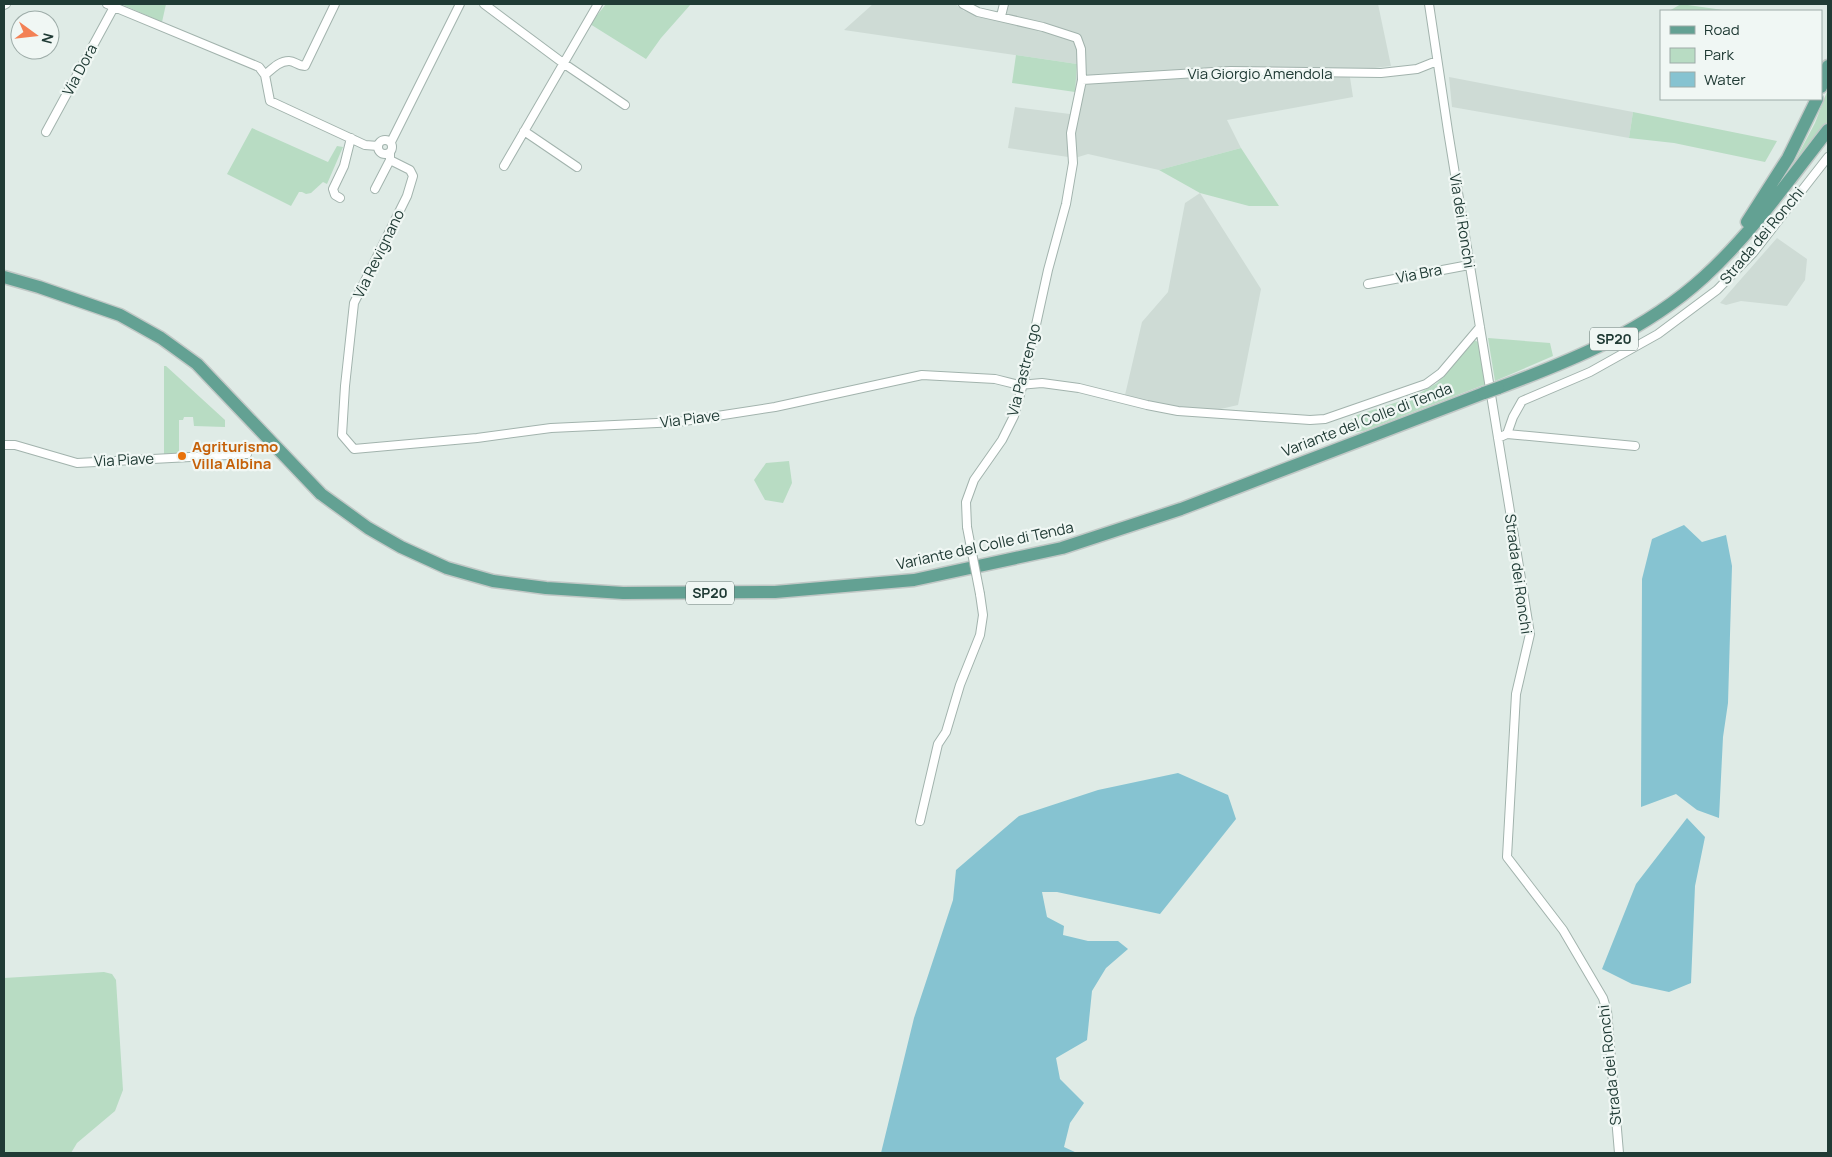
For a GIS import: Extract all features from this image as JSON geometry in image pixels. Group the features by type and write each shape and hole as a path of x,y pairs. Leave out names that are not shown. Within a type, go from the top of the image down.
{"main road":[{"path":"1822,84 1828,66"},
{"name":"SP20","path":"1717,265 1788,158 1817,100"},
{"name":"Variante del Colle di Tenda","path":"4,277 120,315 161,338 197,364 321,494 368,528 400,547 447,568 493,580 546,588 623,593 775,592 914,580 1062,548 1181,509 1558,366 1618,338 1667,305 1717,265 1751,228 1828,130"}],"street":[{"path":"111,5 259,67 265,75 279,63 290,61 304,66 335,4"},
{"path":"391,142 460,4"},
{"path":"484,4 563,63 625,105"},
{"path":"504,166 598,4"},
{"path":"963,4 978,12 1001,16 1004,4"},
{"name":"Via dei Ronchi","path":"1429,4 1498,438"},
{"name":"Via Dora","path":"46,132 111,5"},
{"name":"Via Pastrengo","path":"920,821 938,744 946,732 960,685 980,635 984,615 967,527 966,502 974,480 1008,431 1023,384 1048,270 1068,195 1073,163 1070,133 1082,80 1081,49 1077,38 1001,16"},
{"name":"Via Giorgio Amendola","path":"1082,80 1230,71 1381,73 1416,69 1437,61"},
{"name":"Via Revignano","path":"265,75 270,101 365,144 378,146 380,152 390,156 410,170 413,176 407,196 354,303 342,435 354,449"},
{"path":"524,131 577,167"},
{"path":"340,198 335,195 333,189 344,166 351,138"},
{"path":"375,189 393,148 391,142 386,139 381,141 378,146"},
{"name":"Strada dei Ronchi","path":"1507,434 1522,402 1599,368 1658,334 1717,290 1753,253 1828,157"},
{"name":"Via Bra","path":"1368,284 1469,265"},
{"path":"4,270 39,287"},
{"name":"Via Piave","path":"354,449 477,438 551,428 678,422 775,406 922,375 995,379 1019,385 1042,383 1078,388 1178,411 1310,420 1325,419 1426,384 1441,373 1480,328"},
{"path":"1498,438 1507,434 1635,446"},
{"name":"Strada dei Ronchi","path":"1498,438 1530,634 1516,694 1506,857 1563,930 1603,998 1607,1011 1619,1153"},
{"name":"Via Piave","path":"4,445 15,446 77,463 247,454"}],"shaded area":[{"path":"873,4 955,4 964,11 998,18 1003,4 1378,4 1391,66 1349,71 1353,97 1227,120 1241,148 1159,170 1088,154 1075,158 1008,148 1015,107 1070,114 1075,92 1077,64 844,30"},
{"path":"1449,77 1633,112 1629,138 1452,107"},
{"path":"1200,193 1261,289 1238,405 1216,410 1163,407 1125,395 1142,322 1168,292 1185,203"},
{"path":"1777,238 1807,259 1805,280 1787,306 1741,301 1726,305 1720,303"}],"green space":[{"path":"121,4 166,4 162,22"},
{"path":"606,4 691,4 661,38 646,59 590,24"},
{"path":"1681,4 1723,10 1671,10"},
{"path":"1016,55 1077,64 1075,92 1012,83"},
{"path":"1828,89 1828,122 1788,174 1815,123"},
{"path":"1633,112 1777,141 1765,162 1674,143 1629,138"},
{"path":"252,128 328,162 337,146 343,147 327,184 323,182 311,193 299,192 291,206 227,174"},
{"path":"1241,148 1279,206 1249,206 1200,193 1159,170"},
{"path":"1488,338 1550,343 1553,356 1495,381"},
{"path":"1474,340 1480,343 1486,384 1364,431 1343,434 1342,427 1357,415 1413,397 1437,383"},
{"path":"164,366 225,420 225,427 194,426 193,417 184,417 183,420 179,420 179,453 164,454"},
{"path":"789,461 792,483 783,503 765,500 754,480 766,463"},
{"path":"104,972 112,974 116,980 123,1090 115,1111 77,1143 71,1153 4,1153 4,978"}],"water":[{"path":"1684,525 1702,542 1726,535 1732,566 1728,703 1723,737 1719,818 1697,810 1676,794 1641,807 1642,579 1652,539"},
{"path":"1178,773 1228,795 1236,819 1160,914 1057,892 1042,892 1047,917 1064,926 1063,935 1088,941 1118,941 1128,949 1106,968 1092,991 1087,1040 1056,1058 1060,1079 1084,1103 1070,1123 1064,1147 1077,1153 881,1153 914,1018 953,900 956,870 1019,816 1098,790"},
{"path":"1687,818 1705,837 1695,886 1691,983 1669,992 1632,984 1602,969 1636,884"}],"place":[{"name":"Agriturismo Villa Albina","path":"182,456"}]}
